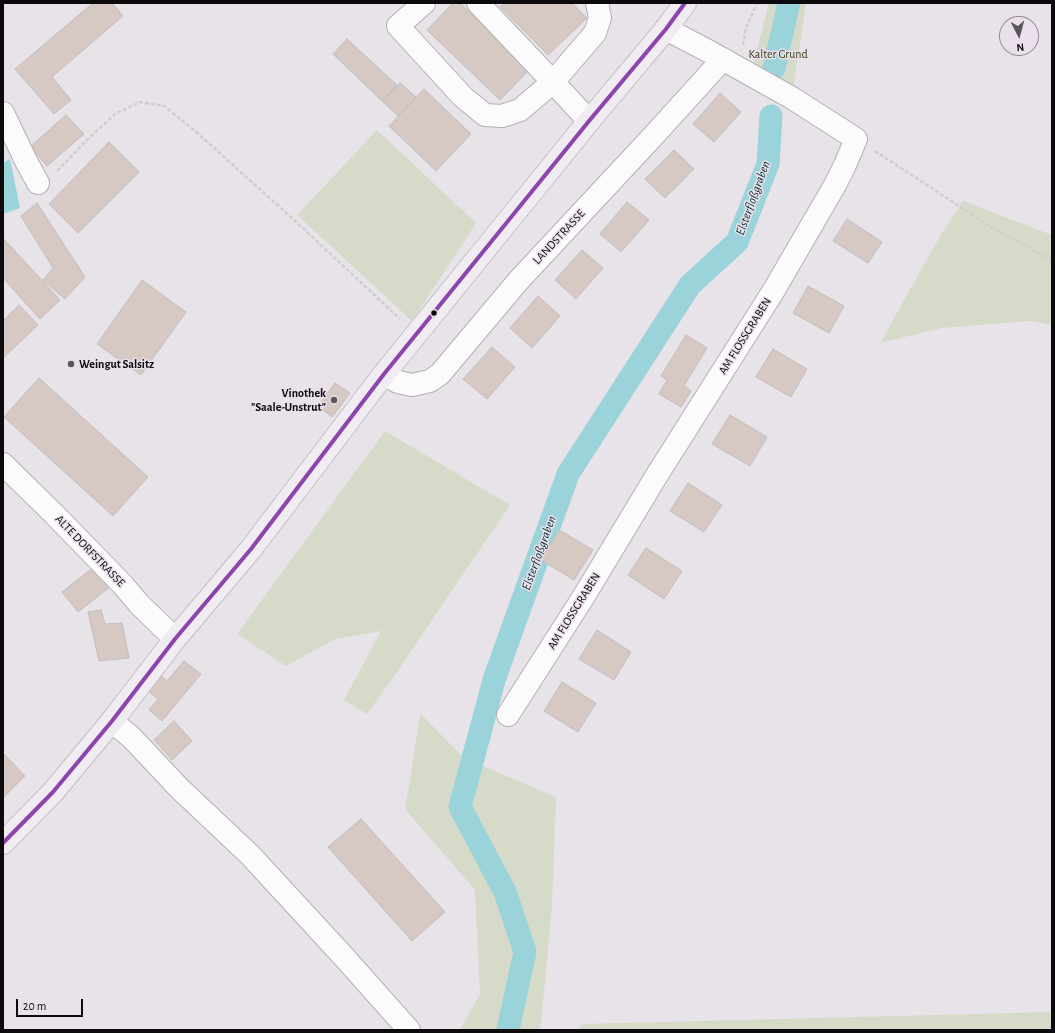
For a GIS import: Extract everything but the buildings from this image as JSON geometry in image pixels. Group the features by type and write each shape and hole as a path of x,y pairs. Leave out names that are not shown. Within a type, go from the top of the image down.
{"main road":[{"path":"3,843 53,792 112,721 175,639 251,549 384,374 589,121 666,29 685,3"}],"street":[{"path":"424,3 398,26 463,97 485,115 502,116 520,110 553,82 595,33 600,18 597,3"},
{"path":"478,3 589,121"},
{"path":"666,29 792,98 856,139"},
{"name":"LANDSTRASSE","path":"384,374 398,382 412,385 430,381 440,374 520,280 656,133 730,63"},
{"path":"3,112 26,162 38,183"},
{"name":"AM FLOSSGRABEN","path":"508,715 584,596 657,475 774,290 835,186 856,139"},
{"name":"ALTE DORFSTRASSE","path":"3,464 54,514 123,585 139,604 175,639"},
{"path":"112,721 132,738 179,788 250,855 409,1030"}],"path":[{"path":"730,63 757,3"},
{"path":"38,183 56,172 115,114 140,102 164,106 194,130 264,193 417,334"},
{"path":"856,139 991,228 1052,260"}],"green space":[{"name":"Kalter Grund","path":"769,3 806,3 792,97 753,66"},
{"path":"377,130 476,223 412,321 297,215"},
{"path":"963,201 1052,235 1052,325 1031,321 942,328 880,343 943,231"},
{"path":"385,431 510,505 367,714 344,700 381,631 335,639 286,666 237,634"},
{"path":"420,713 464,758 556,797 552,906 541,1024 539,1030 460,1030 480,994 475,890 405,809"},
{"path":"1052,1012 1052,1030 578,1030 582,1024"}],"water":[{"path":"10,159 20,208 3,214 3,163"}],"waterway":[{"name":"Elsterfloßgraben","path":"774,68 789,3"},
{"name":"Elsterfloßgraben","path":"508,1030 525,952 505,892 460,807 494,680 568,474 690,285 737,242 768,164 771,116"}],"transit line":[{"path":"3,843 53,792 112,721 175,639 251,549 384,374 589,121 666,29 685,3"}],"place":[{"name":"Weingut Salsitz","path":"71,364"},
{"name":"Vinothek \"Saale-Unstrut\"","path":"334,400"}]}
